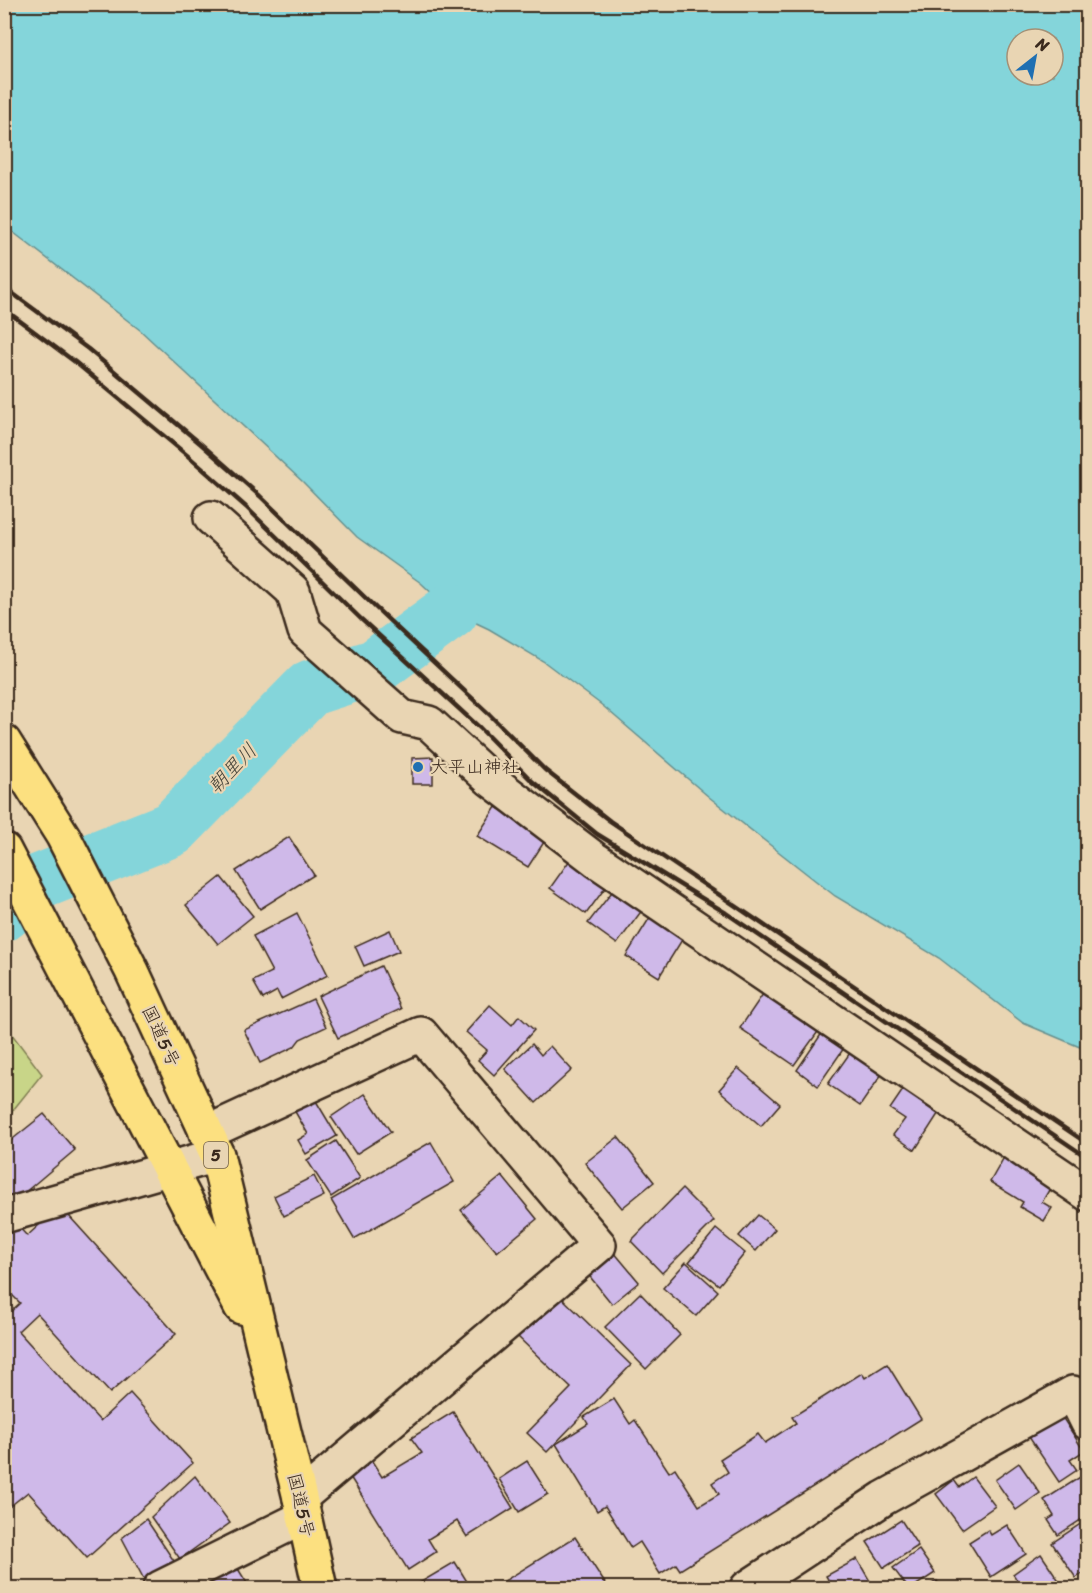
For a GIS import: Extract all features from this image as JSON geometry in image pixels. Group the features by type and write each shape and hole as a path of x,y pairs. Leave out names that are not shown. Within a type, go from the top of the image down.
{"highway":[{"name":"国道5号","path":"4,742 63,836 132,971 211,1144 265,1351 320,1588"},
{"name":"国道5号","path":"4,850 168,1169 265,1351"}],"street":[{"path":"211,518 293,591 305,631 402,717 429,723 491,780 596,860 1088,1194"},
{"path":"4,1216 168,1169 211,1144 421,1034 599,1245 302,1507 160,1588"},
{"path":"747,1588 884,1498 1073,1393 1088,1423"}],"green space":[{"path":"5,1025 42,1074 5,1120"}],"water":[{"path":"4,5 1087,5 1087,1050 1023,1023 939,958 835,896 709,797 603,706 543,661 489,629 451,611 421,583 357,537 303,482 140,330 5,226"}],"building":[{"path":"433,757 433,784 412,784 412,758"},
{"path":"496,807 546,839 528,867 477,836"},
{"path":"289,837 314,875 260,909 236,871"},
{"path":"572,857 608,884 586,914 550,888"},
{"path":"221,877 253,916 218,944 186,905"},
{"path":"618,884 646,905 617,944 588,923"},
{"path":"297,913 328,975 281,999 277,991 263,999 253,981 272,972 253,936"},
{"path":"652,914 685,935 659,977 626,956"},
{"path":"390,930 399,951 364,966 355,946"},
{"path":"381,966 401,1009 338,1038 318,996"},
{"path":"765,991 820,1029 794,1065 740,1028"},
{"path":"313,999 326,1027 300,1039 294,1047 260,1063 244,1030"},
{"path":"490,1005 512,1025 519,1016 534,1030 494,1075 478,1060 487,1050 466,1032"},
{"path":"822,1033 844,1048 818,1086 797,1070"},
{"path":"532,1044 541,1055 550,1046 572,1070 536,1103 505,1069"},
{"path":"852,1050 884,1071 860,1106 828,1084"},
{"path":"738,1068 780,1104 761,1126 719,1090"},
{"path":"907,1084 942,1108 915,1150 893,1135 905,1119 890,1109"},
{"path":"310,1091 337,1136 306,1154 298,1140 308,1134 290,1103"},
{"path":"365,1094 391,1132 356,1154 331,1117"},
{"path":"44,1114 75,1150 4,1210 4,1146"},
{"path":"618,1137 654,1182 622,1208 585,1163"},
{"path":"336,1141 360,1178 331,1197 307,1160"},
{"path":"431,1142 454,1182 354,1239 331,1200"},
{"path":"1007,1152 1055,1180 1042,1202 1052,1208 1044,1221 1020,1207 1023,1202 990,1182"},
{"path":"314,1176 324,1196 284,1216 274,1196"},
{"path":"502,1176 537,1219 497,1252 461,1210"},
{"path":"682,1189 714,1221 662,1273 631,1241"},
{"path":"60,1206 176,1334 110,1393 37,1313 18,1331 100,1421 130,1393 193,1463 87,1558 28,1492 4,1511 4,1310 8,1314 20,1303 4,1287 4,1220 9,1216 27,1236"},
{"path":"758,1215 775,1229 756,1251 739,1236"},
{"path":"716,1229 745,1253 719,1285 689,1262"},
{"path":"613,1251 639,1282 612,1304 587,1273"},
{"path":"686,1262 718,1291 696,1316 663,1288"},
{"path":"640,1293 680,1335 646,1369 605,1327"},
{"path":"558,1294 631,1365 547,1452 527,1433 571,1388 517,1336"},
{"path":"887,1364 921,1419 680,1570 676,1564 660,1574 640,1542 631,1548 605,1506 597,1511 556,1444 588,1424 584,1417 614,1399 630,1424 635,1420 669,1472 675,1468 699,1506 719,1494 712,1483 728,1472 720,1459 758,1434 765,1443 796,1423 792,1417 862,1373 865,1378"},
{"path":"1057,1409 1084,1451 1070,1460 1077,1470 1059,1482 1025,1431"},
{"path":"453,1412 513,1508 467,1537 457,1521 428,1539 436,1552 408,1570 347,1472 370,1458 382,1477 422,1453 411,1438"},
{"path":"527,1461 548,1494 519,1512 499,1479"},
{"path":"1019,1463 1040,1493 1016,1510 995,1480"},
{"path":"1085,1474 1088,1478 1088,1515 1058,1535 1048,1520 1054,1516 1044,1500"},
{"path":"195,1476 230,1523 180,1559 151,1517"},
{"path":"973,1477 995,1506 962,1529 936,1494 954,1480 959,1487"},
{"path":"146,1519 176,1564 147,1585 122,1538"},
{"path":"1088,1519 1088,1570 1076,1578 1052,1543"},
{"path":"901,1520 918,1546 884,1568 867,1542"},
{"path":"1007,1525 1026,1554 991,1577 969,1542 988,1530 991,1535"},
{"path":"575,1537 608,1588 493,1588"},
{"path":"919,1550 935,1573 912,1588 908,1588 893,1568"},
{"path":"1041,1554 1062,1585 1056,1588 1022,1588 1013,1574"},
{"path":"857,1559 874,1588 833,1588 826,1576"},
{"path":"455,1562 471,1588 411,1588"},
{"path":"235,1564 250,1588 205,1588 202,1585"},
{"path":"937,1581 942,1588 925,1588"}],"waterway":[{"name":"朝里川","path":"4,913 39,882 172,829 310,688 375,667 451,611"}],"railway":[{"path":"4,287 88,349 260,496 545,770 610,821 1088,1144"},
{"path":"4,309 75,362 246,507 361,619 480,728 532,781 597,834 726,913 1088,1158"}],"place":[{"name":"大平山神社","path":"418,767"}]}
